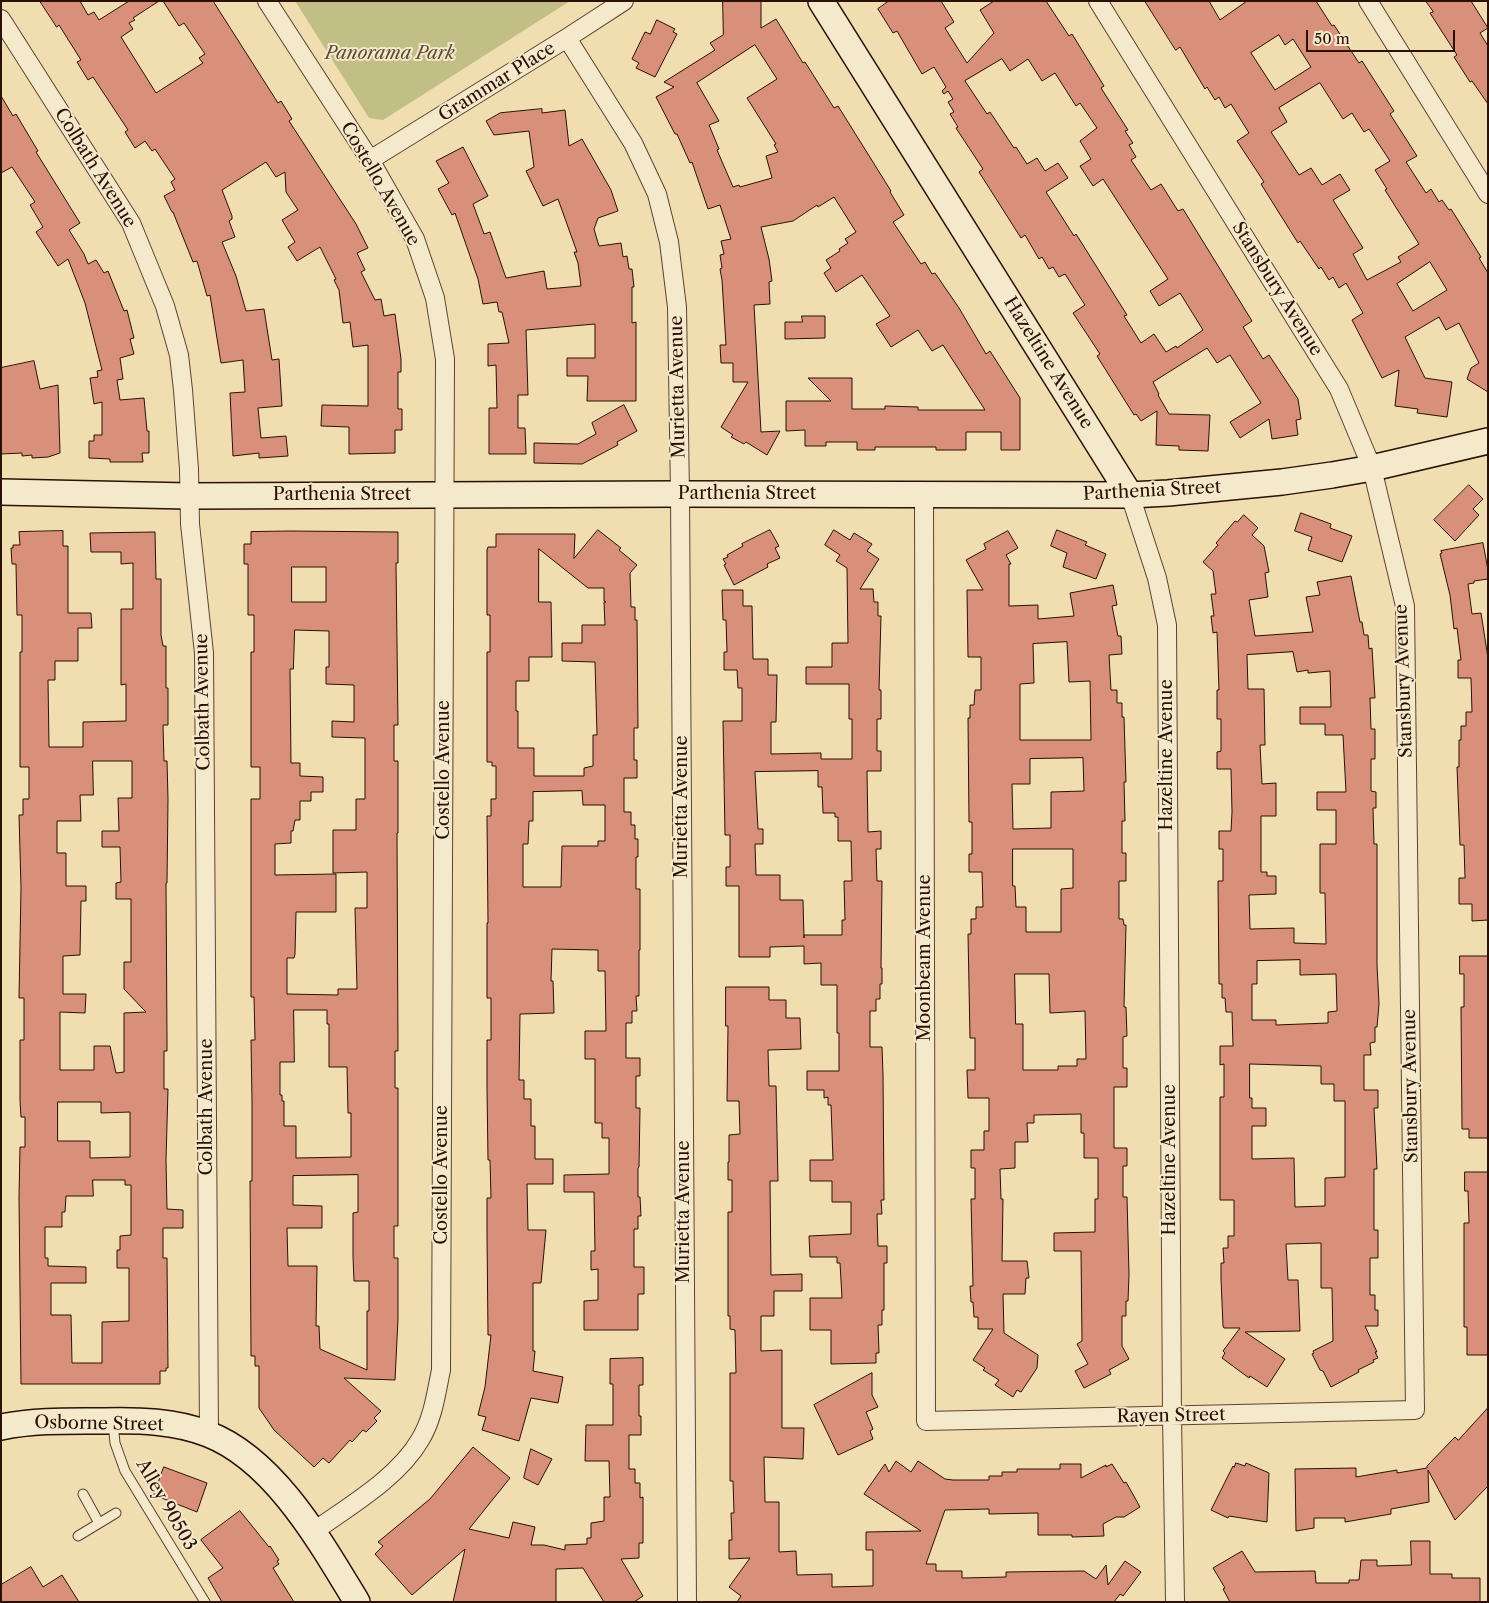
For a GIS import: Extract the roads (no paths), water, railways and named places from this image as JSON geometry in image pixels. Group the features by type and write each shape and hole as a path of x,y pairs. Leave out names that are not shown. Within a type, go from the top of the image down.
{"street":[{"name":"Costello Avenue","path":"267,1 370,160 415,239 436,298 445,359 441,1370 432,1412 420,1441 395,1473 313,1532"},
{"name":"Grammar Place","path":"370,160 624,1"},
{"name":"Hazeltine Avenue","path":"821,1 1130,494 1157,578 1167,625 1175,1602"},
{"name":"Stansbury Avenue","path":"1098,1 1339,389 1372,468 1405,606 1415,1410"},
{"path":"1368,1 1488,194"},
{"name":"Colbath Avenue","path":"1,19 131,223 161,296 179,355 188,450 188,496 204,653 209,1434"},
{"name":"Murietta Avenue","path":"567,38 633,143 658,194 669,242 677,307 680,494 687,1602"},
{"name":"Parthenia Street","path":"1,492 188,496 1168,493 1282,482 1372,468 1488,441"},
{"name":"Moonbeam Avenue","path":"924,495 926,1421"},
{"name":"Rayen Street","path":"926,1421 1415,1410"},
{"name":"Osborne Street","path":"1,1428 21,1423 113,1420 181,1425 209,1434 240,1451 266,1472 313,1532 357,1602"}],"lane":[{"name":"Alley 90503","path":"113,1420 115,1443 125,1471 205,1602"},
{"path":"83,1494 99,1523"},
{"path":"78,1536 116,1513"}],"park label":[{"name":"Panorama Park","path":"390,54"}]}
